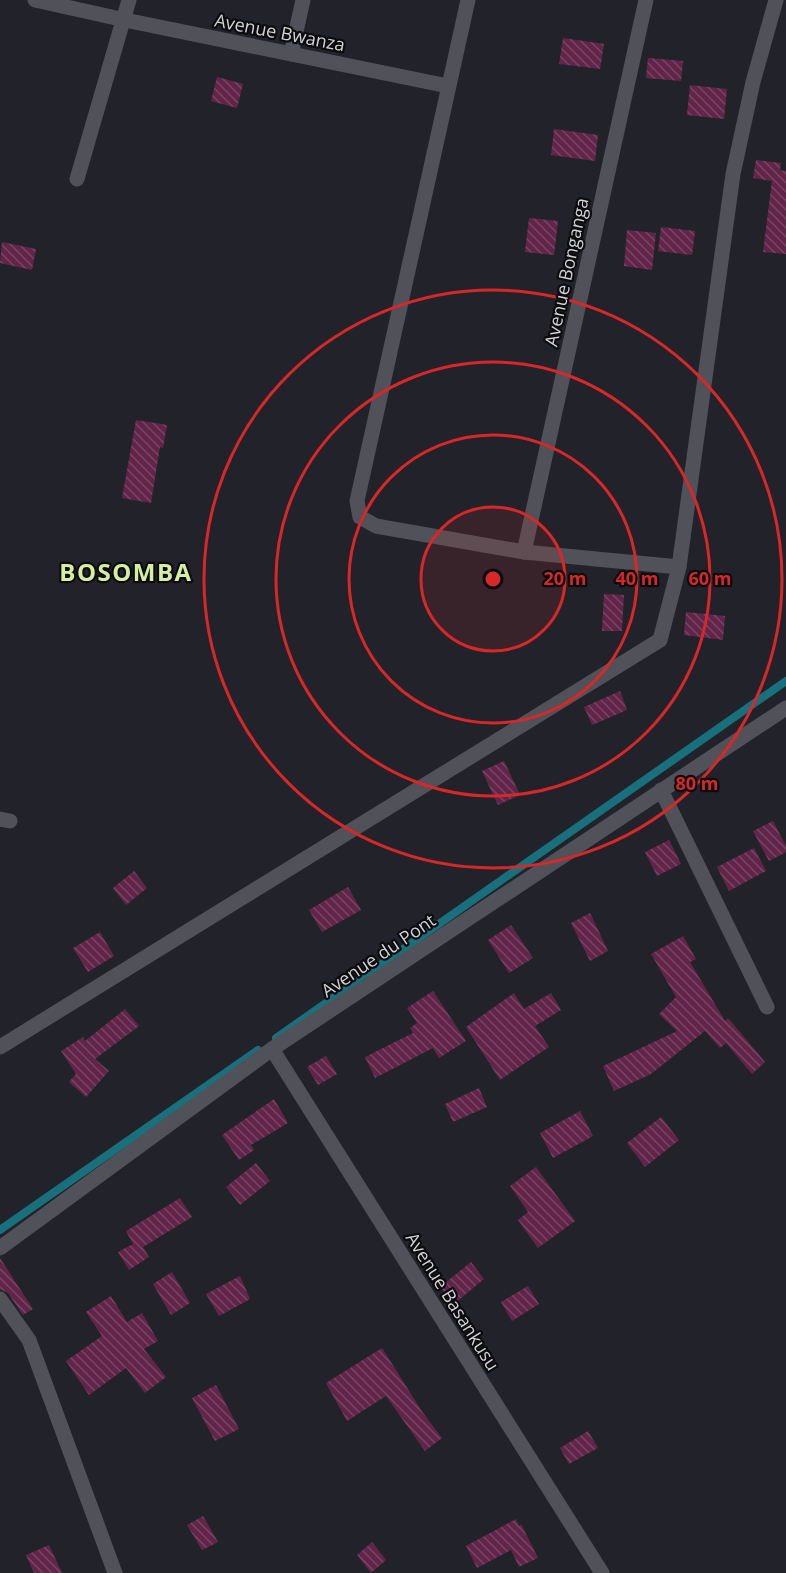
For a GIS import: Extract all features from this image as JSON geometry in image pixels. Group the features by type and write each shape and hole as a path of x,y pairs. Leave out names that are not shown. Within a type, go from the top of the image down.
{"street":[{"name":"Avenue Bwanza","path":"34,0 448,86"},
{"path":"77,179 129,0"},
{"path":"291,54 303,0"},
{"path":"468,0 357,501 360,516 376,526 524,552 679,567"},
{"name":"Avenue Bonganga","path":"524,552 646,0"},
{"path":"0,1047 660,640 679,567 733,174 753,82 776,0"},
{"name":"Avenue du Pont","path":"0,1248 272,1049 786,708"},
{"path":"661,790 767,1007"},
{"name":"Avenue Basankusu","path":"272,1049 602,1573"},
{"path":"0,1299 29,1340 115,1573"}],"building":[{"path":"563,38 604,44 600,69 559,64"},
{"path":"648,58 683,61 681,81 646,78"},
{"path":"217,77 243,84 237,108 211,101"},
{"path":"690,85 727,89 724,119 687,115"},
{"path":"554,129 598,135 595,161 551,155"},
{"path":"756,160 781,163 780,170 786,171 786,254 763,252 772,181 753,178"},
{"path":"529,218 558,221 554,255 525,252"},
{"path":"661,227 695,231 692,255 658,251"},
{"path":"627,230 656,233 652,270 624,266"},
{"path":"2,242 36,249 32,270 0,263"},
{"path":"136,420 167,425 163,448 160,447 151,503 122,498"},
{"path":"604,594 624,595 622,631 602,631"},
{"path":"686,612 725,616 723,640 684,635"},
{"path":"620,691 627,710 592,725 584,707"},
{"path":"504,761 520,795 498,805 482,771"},
{"path":"773,821 786,846 786,852 769,861 753,831"},
{"path":"669,840 681,864 657,876 645,852"},
{"path":"754,848 766,871 729,891 717,867"},
{"path":"134,871 147,888 126,905 113,888"},
{"path":"348,887 361,910 322,932 309,910"},
{"path":"590,913 608,951 590,961 571,923"},
{"path":"511,925 533,958 509,973 488,940"},
{"path":"100,932 114,956 88,972 73,948"},
{"path":"683,936 696,959 690,962 725,1021 728,1018 765,1062 752,1074 726,1043 720,1048 705,1031 651,1074 614,1091 603,1066 677,1031 659,1014 676,997 651,954"},
{"path":"433,991 466,1041 439,1058 433,1048 375,1078 365,1057 413,1033 410,1028 417,1023 407,1008"},
{"path":"514,993 524,1009 551,993 561,1010 535,1026 549,1047 500,1080 466,1027"},
{"path":"125,1009 139,1026 95,1059 109,1071 86,1097 69,1082 76,1074 61,1051 83,1037 85,1041"},
{"path":"326,1056 337,1074 318,1085 307,1067"},
{"path":"479,1088 487,1107 453,1122 445,1104"},
{"path":"274,1099 288,1123 251,1145 254,1150 239,1160 222,1135"},
{"path":"580,1111 593,1136 553,1158 540,1133"},
{"path":"661,1117 679,1140 645,1167 627,1143"},
{"path":"256,1163 270,1181 240,1205 226,1187"},
{"path":"536,1167 575,1221 538,1248 518,1220 528,1212 510,1186"},
{"path":"180,1198 192,1217 143,1247 149,1257 129,1270 118,1252 133,1244 126,1231"},
{"path":"0,1258 33,1309 23,1315 8,1293 0,1289"},
{"path":"471,1262 484,1279 454,1304 440,1287"},
{"path":"172,1272 190,1303 171,1315 153,1284"},
{"path":"240,1276 250,1299 219,1316 206,1294"},
{"path":"528,1286 539,1304 512,1321 501,1302"},
{"path":"111,1296 127,1322 142,1313 158,1341 144,1349 166,1377 145,1393 126,1368 89,1395 66,1361 102,1336 86,1312"},
{"path":"382,1348 423,1413 442,1438 425,1451 386,1396 347,1421 326,1383"},
{"path":"216,1385 239,1429 215,1441 192,1398"},
{"path":"588,1431 598,1448 569,1464 560,1448"},
{"path":"203,1516 218,1542 202,1550 187,1525"},
{"path":"516,1519 519,1526 521,1524 538,1558 519,1567 511,1550 477,1568 466,1546"},
{"path":"372,1542 386,1560 371,1573 357,1555"},
{"path":"49,1545 62,1573 34,1573 26,1555"}],"waterway":[{"path":"276,1038 786,681"},
{"path":"0,1230 258,1050"}],"district":[{"name":"BOSOMBA","path":"126,571"}]}
